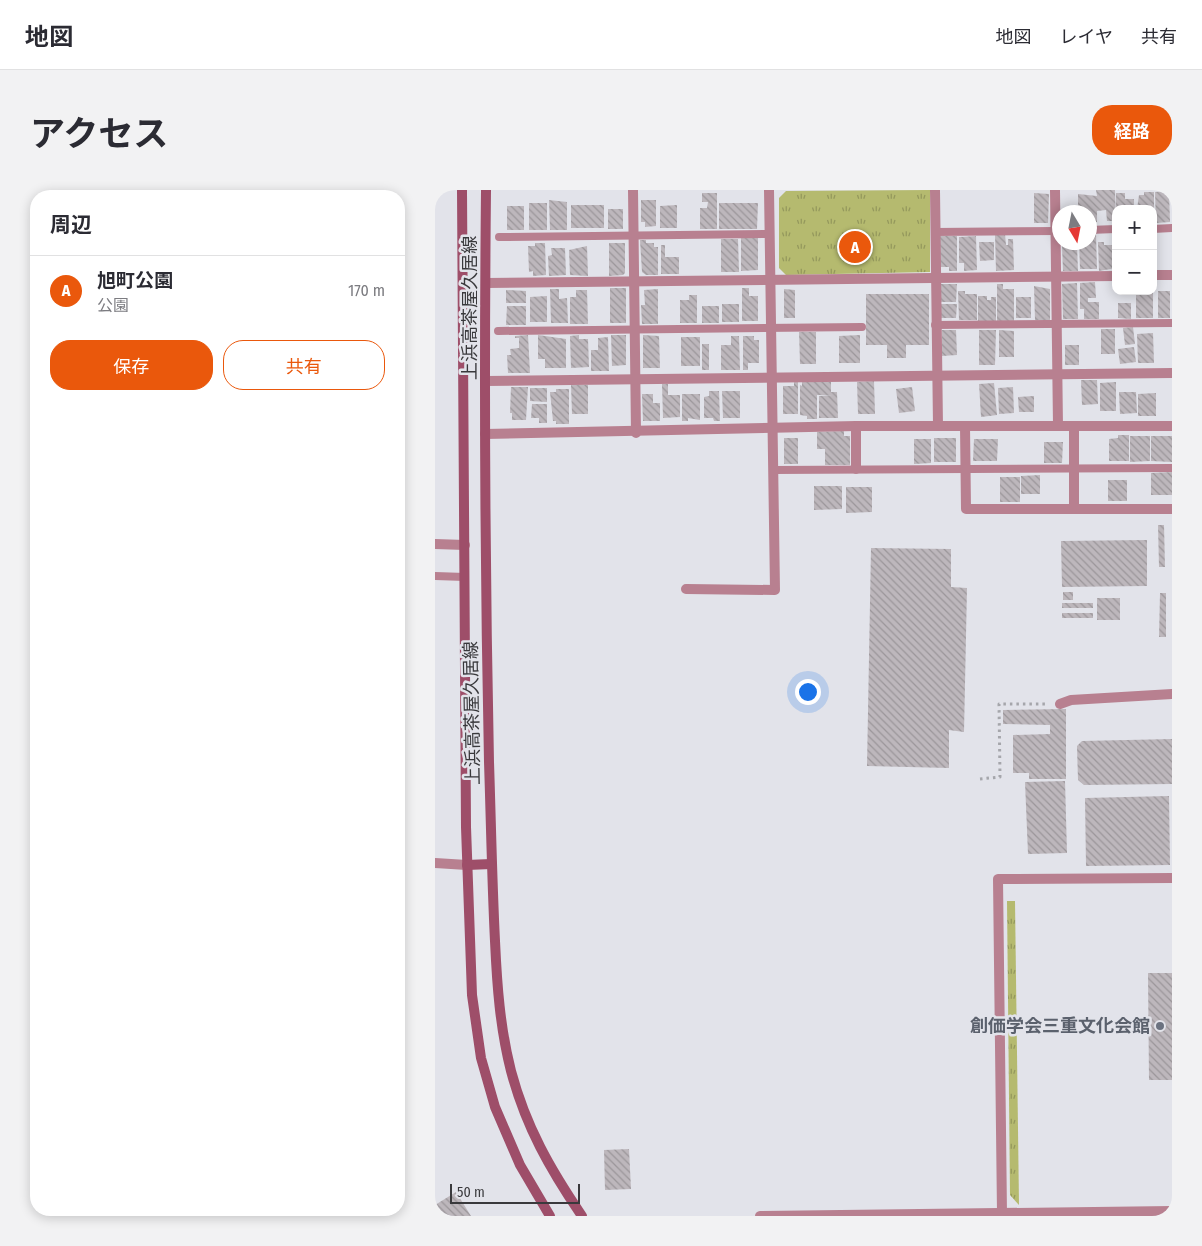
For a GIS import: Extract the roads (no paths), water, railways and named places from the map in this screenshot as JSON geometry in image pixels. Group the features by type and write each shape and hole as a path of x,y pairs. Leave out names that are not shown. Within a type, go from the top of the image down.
{"main road":[{"name":"上浜高茶屋久居線","path":"463,190 467,864 472,995 481,1058 495,1107 516,1157 550,1216"},
{"name":"上浜高茶屋久居線","path":"486,190 485,434 491,864 498,992 502,1028 511,1071 531,1130 548,1166 582,1216"},
{"path":"467,864 491,864"}],"street":[{"path":"633,190 636,432"},
{"path":"686,590 775,590 769,190"},
{"path":"935,190 935,325 938,426"},
{"path":"1055,190 1056,205"},
{"path":"1057,250 1058,426"},
{"path":"1157,275 1172,275"},
{"path":"486,283 1112,276"},
{"path":"486,381 936,374 1172,373"},
{"path":"855,469 856,426"},
{"path":"485,434 764,430 773,428 856,426 1172,426"},
{"path":"965,426 966,509 1172,508"},
{"path":"1074,426 1074,508"},
{"path":"435,544 465,545"},
{"path":"1060,704 1071,700 1172,694"},
{"path":"435,863 467,864"},
{"path":"1002,1213 998,879 1172,878"},
{"path":"760,1216 1002,1213 1117,1214 1172,1211"}],"lane":[{"path":"1157,229 1172,228"},
{"path":"1097,230 1112,229"},
{"path":"935,232 1052,231"},
{"path":"499,237 769,234"},
{"path":"935,325 1172,323"},
{"path":"498,331 862,327"},
{"path":"773,470 1172,468"},
{"path":"435,576 465,577"}],"place":[{"name":"旭町公園","path":"855,247"},
{"name":"創価学会三重文化会館","path":"1160,1026"}]}
